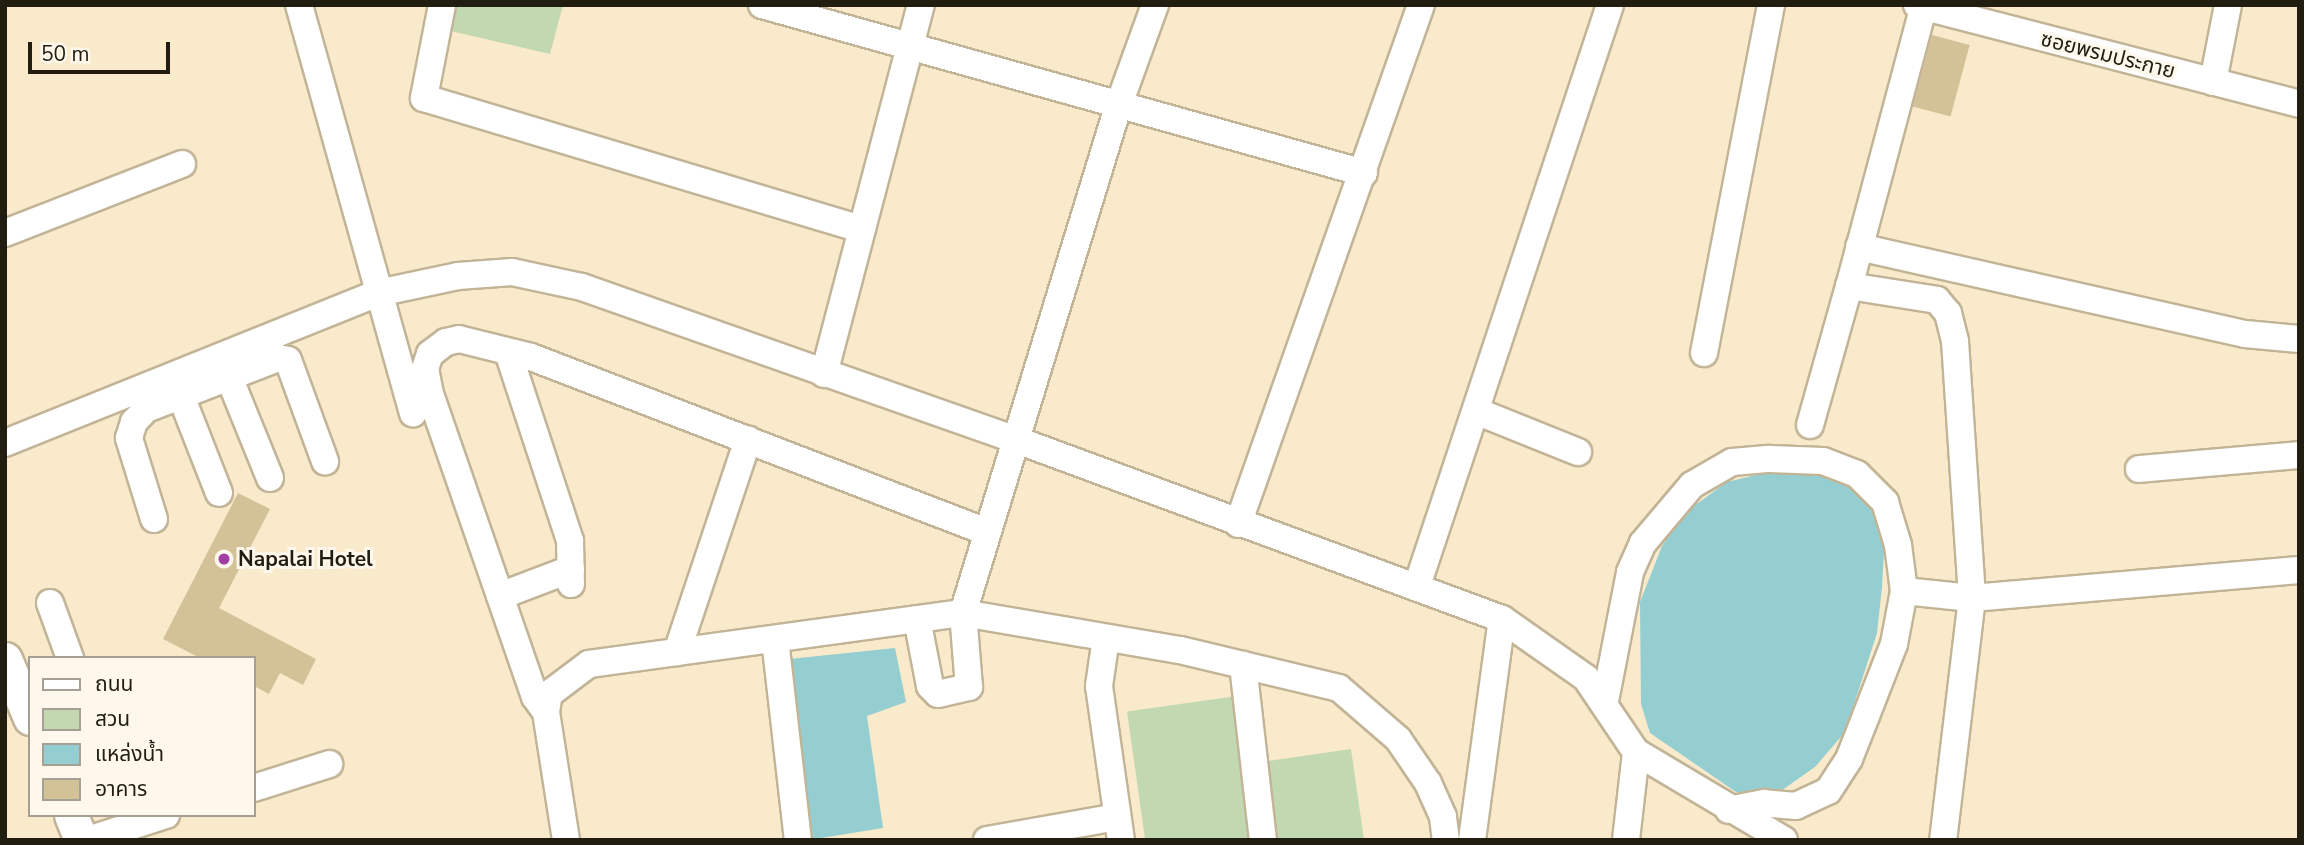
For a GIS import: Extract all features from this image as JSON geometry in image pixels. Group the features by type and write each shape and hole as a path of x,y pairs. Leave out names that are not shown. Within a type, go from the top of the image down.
{"main road":[{"path":"5,659 28,713"},
{"path":"72,817 81,840"}],"street":[{"path":"299,5 413,413"},
{"path":"442,5 424,98 862,229"},
{"path":"762,5 1118,107 1364,173"},
{"path":"824,374 921,5"},
{"path":"917,619 930,686 938,694 953,694 969,687 963,613 1014,439 1118,107 1155,5"},
{"path":"1238,524 1364,173 1421,5"},
{"path":"1417,586 1610,5"},
{"path":"1704,353 1772,5"},
{"path":"2213,82 2228,5"},
{"path":"1810,425 1922,6"},
{"name":"ซอยพรมประกาย","path":"1922,6 2299,104"},
{"path":"5,233 182,164"},
{"path":"1859,247 2245,334 2299,339"},
{"path":"5,443 378,293 458,276 512,272 582,288 1014,439 1238,524 1417,586 1502,619 1586,678 1605,701 1636,752 1742,824 1784,840"},
{"path":"1849,286 1937,300 1948,313 1955,341 1972,597 1943,840"},
{"path":"546,712 535,697 425,369 438,346 459,339 508,352 987,532"},
{"path":"500,596 571,576 570,541 508,352"},
{"path":"154,519 129,438 134,422 146,409 278,358 288,360 326,461"},
{"path":"229,377 271,478"},
{"path":"181,396 219,493"},
{"path":"1476,411 1578,452"},
{"path":"677,652 748,440"},
{"path":"2138,469 2299,455"},
{"path":"1605,701 1630,572 1643,543 1692,485 1732,462 1823,461 1857,474 1885,502 1898,545 1904,592 1894,644 1849,759 1828,791 1797,806 1764,803 1742,824"},
{"path":"1904,592 1972,597 2299,570"},
{"path":"50,603 69,656"},
{"path":"566,840 546,712 550,694 589,664 963,613 1243,665 1339,688 1398,739 1428,783 1443,817 1446,840"},
{"path":"1472,840 1502,619"},
{"path":"987,840 1119,829 1099,686 1106,638"},
{"path":"775,639 798,840"},
{"path":"1243,665 1263,840"},
{"path":"1626,840 1636,752"},
{"path":"256,787 329,764"},
{"path":"88,840 160,817"}],"green space":[{"path":"457,5 563,5 550,54 451,31"},
{"path":"1237,696 1257,840 1145,840 1127,711"},
{"path":"1351,749 1364,840 1274,840 1262,762"}],"water":[{"path":"1768,472 1833,476 1872,504 1884,551 1882,587 1877,633 1845,732 1815,767 1778,793 1736,792 1650,733 1641,704 1640,602 1662,546 1687,511 1727,482"},
{"path":"895,648 906,702 867,716 883,828 809,840 780,660"}],"building":[{"path":"1932,35 1970,45 1951,117 1913,106"},
{"name":"Napalai Hotel","path":"238,493 270,509 219,608 316,659 303,685 280,673 269,694 256,687 256,656 196,656 163,639"}],"place":[{"name":"Napalai Hotel","path":"224,559"}]}
